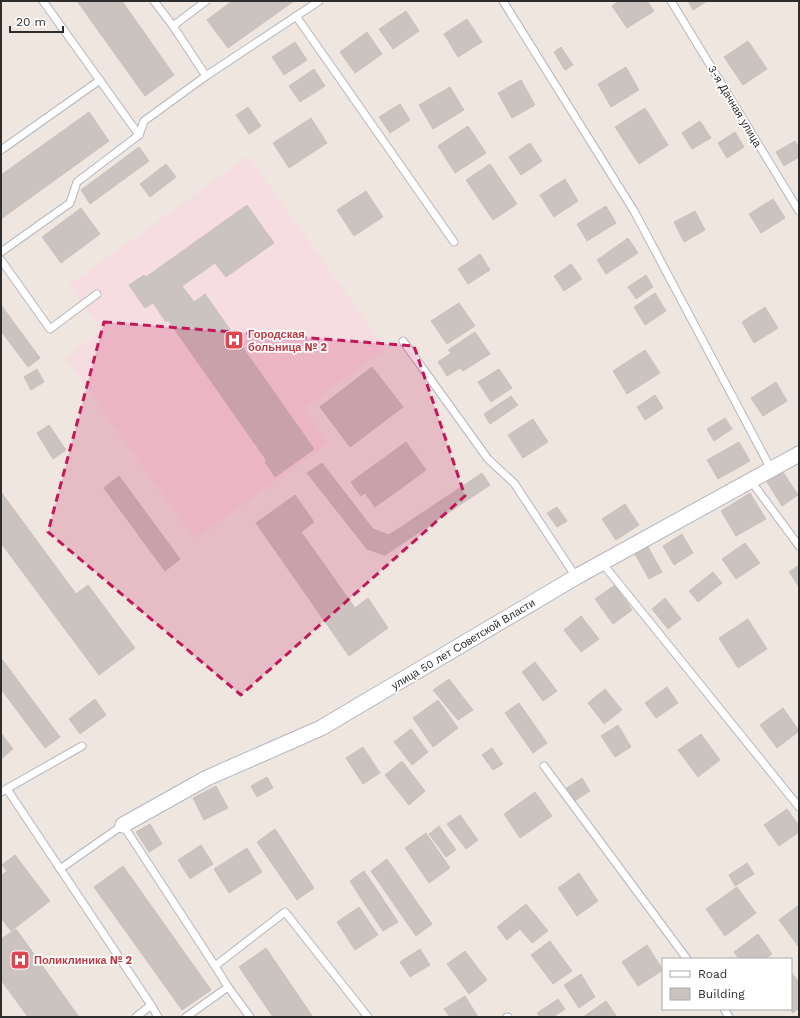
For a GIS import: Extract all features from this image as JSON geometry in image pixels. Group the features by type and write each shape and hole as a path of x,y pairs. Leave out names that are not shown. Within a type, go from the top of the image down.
{"street":[{"name":"улица 50 лет Советской Власти","path":"123,824 207,778 321,728 576,577 603,564 799,454"}],"lane":[{"path":"43,1 139,135"},
{"path":"154,1 173,26 206,76"},
{"path":"173,26 206,1"},
{"path":"1,252 70,203 76,182 139,135 144,121 206,76 319,1"},
{"path":"503,1 634,211 771,469"},
{"name":"3-я Дачная улица","path":"671,1 799,211"},
{"path":"296,16 454,242"},
{"path":"1,150 100,80"},
{"path":"1,260 50,329 97,294"},
{"path":"403,341 488,459 514,483 576,577"},
{"path":"751,481 799,546"},
{"path":"603,564 799,807"},
{"path":"82,746 4,791 60,869 158,1017"},
{"path":"544,766 686,958"},
{"path":"60,869 123,824 228,987 250,1017"},
{"path":"215,966 285,912 368,1017"},
{"path":"186,1017 228,987"},
{"path":"136,1017 151,1005"}],"highlighted area":[{"path":"104,322 414,346 465,496 241,695 48,532"}],"shaded area":[{"name":"Городская больница № 2","path":"248,156 386,349 304,408 328,443 195,539 65,358 102,330 69,285"}],"building":[{"path":"77,1 122,1 174,75 145,96"},
{"path":"232,1 294,1 228,48 207,20"},
{"path":"619,1 647,1 654,11 627,28 612,6"},
{"path":"688,1 707,1 693,10"},
{"path":"406,11 419,31 393,49 379,29"},
{"path":"467,19 482,42 458,57 444,34"},
{"path":"367,32 382,54 355,73 340,52"},
{"path":"748,41 767,69 743,85 724,57"},
{"path":"295,42 307,60 284,75 272,57"},
{"path":"561,47 573,65 565,70 554,52"},
{"path":"626,67 639,90 611,107 598,84"},
{"path":"314,69 325,86 300,102 289,86"},
{"path":"521,80 535,105 512,118 498,93"},
{"path":"450,87 464,110 433,129 419,105"},
{"path":"400,104 410,120 390,133 379,117"},
{"path":"248,107 261,126 249,134 236,115"},
{"path":"645,108 668,145 639,164 615,127"},
{"path":"89,112 109,141 1,219 1,175"},
{"path":"311,118 327,143 289,168 273,143"},
{"path":"700,121 711,138 692,149 682,133"},
{"path":"468,126 486,153 455,173 438,146"},
{"path":"735,132 744,147 727,158 718,143"},
{"path":"795,141 799,148 799,157 784,166 776,152"},
{"path":"530,143 542,161 521,175 509,157"},
{"path":"139,147 149,161 90,204 81,190"},
{"path":"166,164 176,177 150,197 140,184"},
{"path":"490,164 517,204 493,220 466,180"},
{"path":"565,179 578,201 554,217 540,195"},
{"path":"366,191 383,217 354,236 337,210"},
{"path":"773,199 785,218 761,233 749,214"},
{"path":"247,205 274,243 226,277 215,263 182,286 194,302 205,294 314,449 275,477 265,462 267,461 168,320 166,322 153,303 145,308 129,285 144,275 146,277"},
{"path":"606,206 616,223 587,241 577,224"},
{"path":"81,208 100,234 61,263 42,237"},
{"path":"695,211 705,230 684,242 674,222"},
{"path":"628,238 638,253 606,274 597,260"},
{"path":"480,254 490,270 468,284 458,269"},
{"path":"571,264 582,279 564,291 554,276"},
{"path":"646,275 653,287 636,299 628,287"},
{"path":"655,293 666,311 645,325 634,307"},
{"path":"459,303 475,326 447,344 431,321"},
{"path":"1,305 40,358 28,367 1,331"},
{"path":"765,307 778,328 754,343 742,322"},
{"path":"475,332 490,354 463,371 460,368 447,376 438,362 451,353 448,350"},
{"path":"645,350 660,373 627,394 613,371"},
{"path":"372,367 403,407 350,447 320,407"},
{"path":"37,369 44,382 31,390 24,377"},
{"path":"499,369 512,388 491,402 478,382"},
{"path":"776,382 787,401 763,416 751,398"},
{"path":"655,395 663,408 645,420 637,407"},
{"path":"511,396 518,405 490,424 484,414"},
{"path":"725,418 732,429 714,441 707,429"},
{"path":"533,419 548,442 523,458 508,435"},
{"path":"49,425 66,450 53,459 37,433"},
{"path":"406,442 426,470 375,507 365,493 361,496 351,482"},
{"path":"739,442 750,461 718,479 707,460"},
{"path":"322,463 373,529 389,535 482,473 490,485 385,555 367,549 307,473"},
{"path":"781,469 798,495 782,506 765,479"},
{"path":"119,476 180,559 165,571 104,488"},
{"path":"1,492 76,594 88,585 135,648 99,675 1,543"},
{"path":"750,493 766,519 736,536 721,511"},
{"path":"295,495 314,522 301,532 355,608 368,598 388,628 349,656 256,523"},
{"path":"625,504 639,525 616,540 602,519"},
{"path":"557,507 567,521 557,527 547,513"},
{"path":"682,534 693,553 674,565 663,546"},
{"path":"745,543 760,563 736,579 722,559"},
{"path":"648,547 662,572 649,579 635,554"},
{"path":"799,565 799,587 789,572"},
{"path":"713,572 722,583 698,602 689,591"},
{"path":"615,585 632,610 613,624 595,599"},
{"path":"665,598 681,619 668,629 652,609"},
{"path":"581,616 599,639 581,652 564,630"},
{"path":"748,619 767,649 738,668 719,638"},
{"path":"1,658 60,737 45,748 1,689"},
{"path":"535,662 557,691 543,701 522,672"},
{"path":"449,679 473,710 458,720 433,690"},
{"path":"667,687 678,703 656,718 645,703"},
{"path":"605,689 622,710 604,724 588,703"},
{"path":"95,699 106,715 80,734 69,719"},
{"path":"438,700 458,728 433,747 413,718"},
{"path":"519,703 547,743 533,753 505,713"},
{"path":"783,708 799,731 777,748 760,725"},
{"path":"618,725 631,747 615,757 601,736"},
{"path":"411,729 428,752 412,765 394,742"},
{"path":"1,733 13,749 1,759"},
{"path":"701,734 720,760 698,777 678,750"},
{"path":"363,747 380,773 363,784 346,758"},
{"path":"492,748 503,764 493,770 482,755"},
{"path":"402,761 425,791 409,805 385,775"},
{"path":"267,777 273,788 257,797 251,786"},
{"path":"582,778 590,791 573,802 565,789"},
{"path":"216,786 228,808 204,820 193,798"},
{"path":"535,792 552,816 520,838 504,814"},
{"path":"787,809 799,826 799,832 779,846 764,825"},
{"path":"460,815 478,840 466,849 447,824"},
{"path":"150,824 162,844 149,852 136,832"},
{"path":"439,826 456,850 446,857 429,834"},
{"path":"275,829 314,888 297,900 257,842"},
{"path":"426,833 450,868 429,883 405,848"},
{"path":"201,845 213,864 190,879 178,860"},
{"path":"247,848 262,872 229,893 214,869"},
{"path":"15,855 50,901 11,931 1,918 1,876 7,871 2,865"},
{"path":"387,859 432,924 416,936 371,871"},
{"path":"747,863 754,874 735,886 729,875"},
{"path":"123,866 211,990 182,1010 94,887"},
{"path":"364,871 377,890 362,900 350,881"},
{"path":"579,873 598,901 577,916 558,888"},
{"path":"737,887 756,913 725,936 706,909"},
{"path":"377,890 398,922 383,931 362,900"},
{"path":"526,904 548,931 532,943 520,929 507,940 497,927"},
{"path":"799,905 799,946 798,946 779,920"},
{"path":"359,907 378,935 355,950 337,922"},
{"name":"Поликлиника № 2","path":"16,929 79,1017 28,1017 1,980 1,939"},
{"path":"758,934 772,954 766,958 738,958 734,952"},
{"path":"550,941 572,971 553,984 531,955"},
{"path":"647,945 662,971 638,986 622,962"},
{"path":"266,948 313,1017 273,1017 239,967"},
{"path":"420,949 430,965 410,977 400,962"},
{"path":"465,951 487,980 469,994 447,964"},
{"path":"792,973 799,982 799,1008 793,1013 791,1010 792,1010"},
{"path":"581,974 595,997 579,1008 564,985"},
{"path":"465,996 478,1017 450,1017 444,1009"},
{"path":"558,999 565,1009 553,1017 540,1017 537,1013"},
{"path":"606,1001 617,1017 583,1017"}],"place":[{"name":"Городская больница № 2","path":"234,340"},
{"name":"Поликлиника № 2","path":"20,960"}]}
